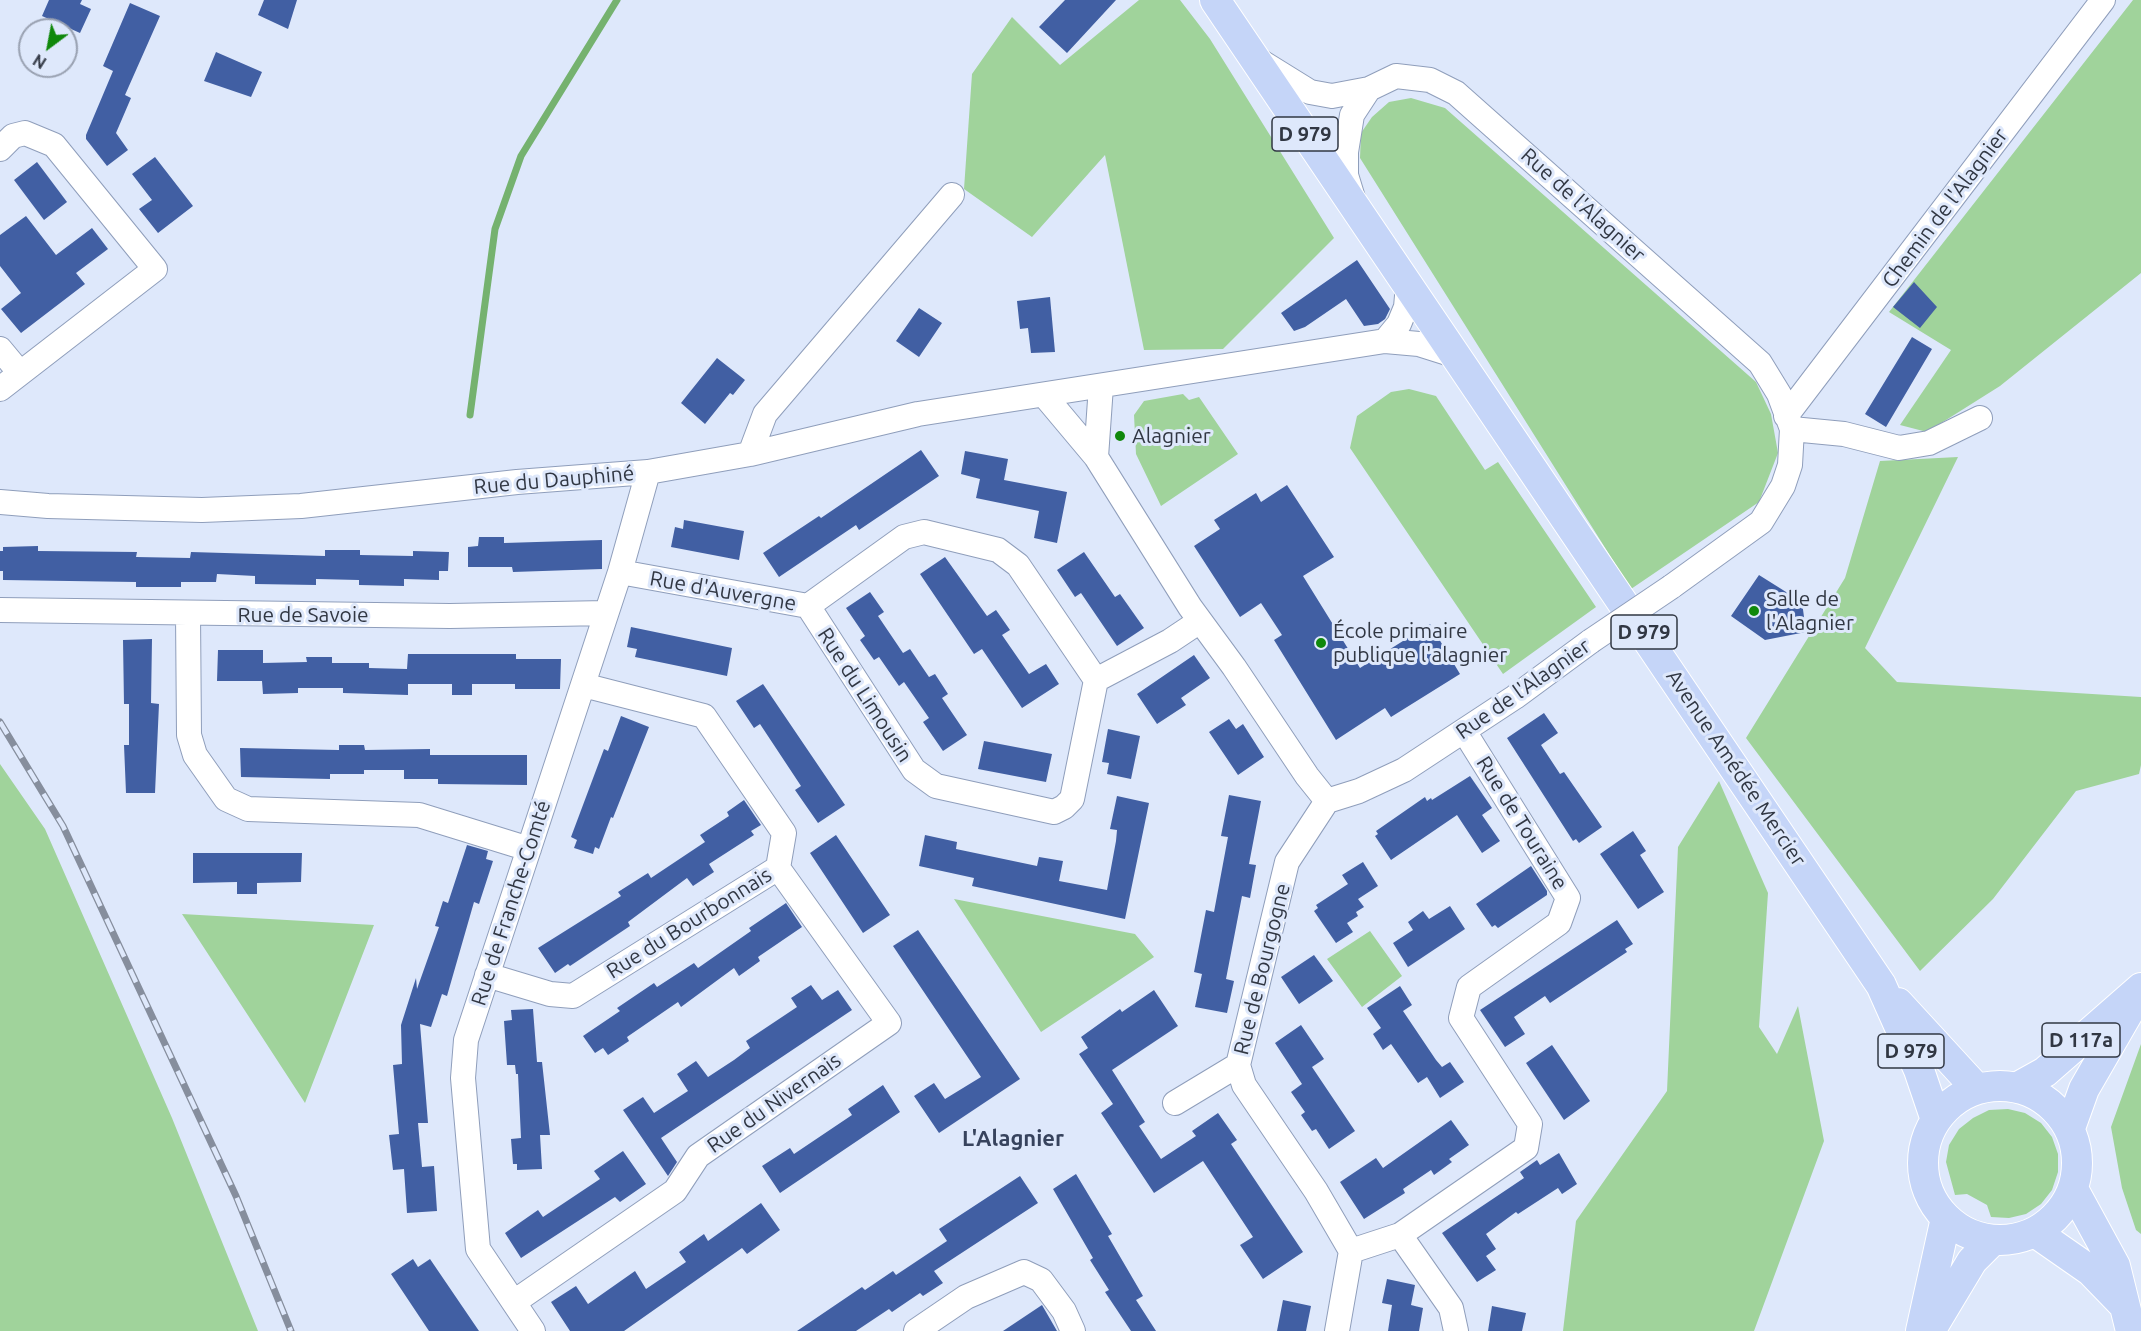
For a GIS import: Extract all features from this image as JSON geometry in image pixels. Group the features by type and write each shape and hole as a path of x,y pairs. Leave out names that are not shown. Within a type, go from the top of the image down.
{"main road":[{"name":"D 979","path":"1215,0 1408,285"},
{"name":"Avenue Amédée Mercier","path":"1408,285 1881,985 1977,1089"},
{"name":"Avenue Amédée Mercier","path":"1881,985 1919,1070 1936,1120"},
{"name":"D 117a","path":"2018,1087 2045,1072 2141,990"},
{"name":"D 117a","path":"2070,1128 2084,1089 2106,1047 2141,990"},
{"path":"1998,1085 2018,1087 2039,1096 2057,1110 2070,1128 2078,1158 2073,1189 2058,1214 2035,1232 2007,1240 1993,1240 1976,1236 1946,1218 1933,1201 1925,1181 1923,1160 1926,1139 1936,1120 1954,1100 1977,1089 1998,1085"},
{"path":"2073,1189 2115,1266 2122,1303 2131,1331"},
{"path":"1921,1331 1946,1218"},
{"path":"2035,1232 2091,1271 2122,1303"},
{"path":"1930,1331 1972,1261 1993,1240"}],"street":[{"name":"Chemin de l'Alagnier","path":"1789,422 2103,0"},
{"name":"Rue de l'Alagnier","path":"1251,54 1310,92 1332,96 1369,89 1396,76 1430,80 1456,93 1760,363 1779,394 1789,422 1790,465 1783,486 1761,522 1464,731 1404,770 1359,791 1327,801"},
{"path":"1359,214 1346,175 1346,152 1352,116 1369,89"},
{"path":"0,149 13,136 25,133 54,145 155,269 0,389"},
{"path":"750,454 765,414 952,195"},
{"path":"1385,341 1399,324 1406,307 1408,285"},
{"path":"1096,458 1101,386 1385,341 1419,344 1457,356"},
{"path":"0,349 20,373"},
{"name":"Rue du Dauphiné","path":"0,502 48,506 202,510 301,506 517,482 648,472 750,454 918,414 1101,386"},
{"path":"1044,395 1096,458 1200,621 1234,667 1307,776 1327,801"},
{"path":"1789,422 1899,448 1929,443 1980,418"},
{"name":"Rue de Franche-Comté","path":"533,1331 478,1249 463,1077 466,1040 620,572 648,472"},
{"name":"Rue d'Auvergne","path":"620,572 808,606 904,537 924,532 998,550 1017,565 1095,680"},
{"name":"Rue du Limousin","path":"808,606 914,770 936,786 1054,812 1064,807 1072,799 1095,680"},
{"name":"Rue de Savoie","path":"0,610 450,616 606,613"},
{"path":"188,614 189,735 195,755 226,799 248,809 419,815 529,849"},
{"path":"1095,680 1170,640 1200,621"},
{"name":"Rue du Bourbonnais","path":"487,975 549,994 573,996 778,868 784,833 704,716 583,686"},
{"name":"Rue de Touraine","path":"1351,1251 1400,1235 1526,1148 1530,1124 1461,1018 1469,987 1559,923 1568,898 1464,731"},
{"name":"Rue de Bourgogne","path":"1327,801 1287,862 1238,1065 1244,1085 1316,1191 1351,1251"},
{"name":"Rue du Nivernais","path":"513,1302 675,1191 699,1156 889,1023 778,868"},
{"path":"1175,1103 1238,1065"},
{"path":"1400,1235 1451,1308 1456,1331"},
{"path":"1337,1331 1351,1251"},
{"path":"916,1331 966,1297 1024,1272 1041,1280 1064,1311 1073,1331"}],"green space":[{"path":"1139,0 1180,0 1210,39 1334,238 1223,349 1144,350 1105,155 1032,237 964,189 972,74 1012,17 1060,65"},
{"path":"2133,0 2141,0 2141,273 2000,386 1927,432 1900,425 1951,350 1889,312"},
{"path":"1411,98 1445,108 1756,382 1771,414 1778,453 1759,502 1631,589 1360,158 1361,133 1372,117 1389,102"},
{"path":"1409,389 1436,396 1485,470 1498,462 1596,607 1503,674 1350,448 1357,416 1391,392"},
{"path":"1183,394 1189,400 1199,397 1238,454 1161,506 1136,454 1134,415 1144,401"},
{"path":"1958,457 1865,648 1897,682 2141,697 2141,765 2139,774 2076,791 1993,899 1920,971 1746,738 1845,578 1880,461"},
{"path":"0,764 45,829 172,1118 258,1331 0,1331"},
{"path":"1719,781 1768,893 1759,1027 1777,1054 1798,1006 1824,1141 1754,1331 1563,1331 1576,1221 1667,1091 1678,847"},
{"path":"954,899 1135,934 1154,957 1041,1032"},
{"path":"182,914 374,925 305,1103"},
{"path":"1370,931 1402,976 1362,1007 1327,959"},
{"path":"2141,1044 2141,1234 2136,1230 2122,1188 2111,1127"},
{"path":"2008,1109 2025,1113 2041,1123 2052,1137 2058,1154 2058,1172 2052,1190 2041,1204 2026,1214 2009,1218 1991,1217 1987,1205 1967,1194 1955,1195 1946,1162 1949,1145 1959,1129 1973,1118 1989,1110"}],"building":[{"path":"49,0 82,0 80,4 91,9 80,33 78,32 78,18 42,16"},
{"path":"264,0 297,0 288,29 258,15"},
{"path":"1065,0 1116,0 1067,53 1039,27"},
{"path":"130,3 160,16 125,95 131,98 116,133 128,150 107,166 86,139 86,135 113,71 103,66"},
{"path":"216,52 262,72 251,97 204,81"},
{"path":"155,157 193,206 158,233 139,209 152,200 132,174"},
{"path":"37,162 67,202 44,220 14,180"},
{"path":"26,216 56,255 92,228 108,249 76,273 85,284 21,333 1,309 21,293 0,266 0,235"},
{"path":"1357,260 1390,309 1385,319 1378,324 1364,326 1346,299 1305,327 1294,331 1281,313"},
{"path":"1914,282 1937,307 1920,328 1893,307"},
{"path":"1050,297 1055,352 1031,353 1028,328 1020,329 1017,301"},
{"path":"919,308 942,323 919,357 896,341"},
{"path":"1912,337 1932,349 1886,427 1865,414"},
{"path":"717,358 745,380 733,395 730,393 705,424 681,403"},
{"path":"921,450 939,476 859,530 856,525 779,577 763,553 819,516 821,518"},
{"path":"965,451 1008,459 1004,480 1067,492 1057,543 1034,538 1039,511 976,498 980,479 961,474"},
{"path":"1287,485 1334,557 1303,576 1360,668 1430,624 1460,674 1391,717 1385,708 1336,740 1274,640 1282,635 1261,603 1240,617 1194,546 1220,529 1214,520 1256,493 1261,502"},
{"path":"684,520 744,531 739,560 671,547 675,527 683,529"},
{"path":"479,537 504,537 504,543 602,540 602,569 513,572 512,567 468,567 468,547 478,546"},
{"path":"38,546 38,551 137,552 136,557 190,558 191,552 325,556 325,550 360,550 360,555 413,556 413,551 449,552 448,571 439,571 439,580 404,579 404,586 359,585 359,580 316,579 316,585 255,584 255,576 217,574 216,582 181,582 181,587 136,587 136,582 3,580 3,571 0,571 0,551 3,551 3,547"},
{"path":"1084,552 1115,597 1120,594 1144,628 1117,646 1081,593 1075,597 1057,570"},
{"path":"945,557 987,616 996,610 1010,630 1002,635 1029,674 1046,664 1059,684 1022,708 982,649 974,654 920,574"},
{"path":"1759,575 1802,602 1806,632 1765,640 1731,616"},
{"path":"870,592 884,612 878,616 903,653 910,649 929,677 935,674 948,694 942,698 967,735 943,751 923,722 929,718 904,682 899,686 879,657 874,660 860,640 865,636 846,608"},
{"path":"631,627 732,648 727,676 635,657 637,649 627,647"},
{"path":"152,639 151,703 159,704 155,793 126,793 124,745 129,745 129,704 124,704 123,640"},
{"path":"218,650 263,650 263,663 307,662 306,657 332,657 332,663 369,663 369,668 407,669 408,654 516,654 516,659 561,659 560,689 515,689 515,684 472,684 472,695 452,695 452,684 408,684 408,695 343,693 343,688 298,688 298,693 263,694 262,681 217,681"},
{"path":"1194,655 1210,678 1181,698 1186,705 1157,724 1137,694"},
{"path":"763,684 845,805 818,823 795,790 801,786 760,724 754,728 736,701"},
{"path":"1544,713 1558,733 1541,745 1560,774 1564,772 1602,827 1579,843 1576,839 1573,841 1507,738"},
{"path":"621,716 649,727 613,818 611,817 599,849 595,847 593,854 574,848 577,840 571,837 604,749 608,751"},
{"path":"1229,719 1236,729 1243,724 1264,757 1238,775 1209,732"},
{"path":"1108,729 1140,736 1131,779 1107,774 1109,763 1102,762"},
{"path":"984,741 1052,754 1046,782 978,769"},
{"path":"339,745 364,745 365,750 430,749 430,755 527,755 527,785 438,784 438,779 404,779 404,770 364,770 364,774 330,774 330,779 241,777 240,748 339,750"},
{"path":"1470,776 1492,808 1482,815 1500,841 1482,853 1457,815 1391,860 1375,836 1378,834 1376,831 1425,797 1427,801 1431,798 1432,800"},
{"path":"1229,795 1261,801 1249,864 1256,865 1250,898 1242,896 1226,979 1234,981 1227,1013 1195,1007 1202,974 1194,972 1206,910 1214,912 1228,837 1221,836"},
{"path":"1117,796 1149,803 1125,919 972,886 974,878 919,866 925,835 957,842 956,849 1037,866 1039,857 1063,861 1059,881 1107,890 1116,841 1117,830 1110,829"},
{"path":"744,800 761,825 751,831 754,835 709,864 714,872 693,886 687,878 628,922 630,926 570,966 568,964 555,973 538,948 621,896 618,892 648,873 651,878 705,842 700,835 729,816 727,812"},
{"path":"1633,831 1646,851 1640,855 1664,892 1638,909 1600,854"},
{"path":"836,835 890,915 863,933 810,853"},
{"path":"467,845 488,851 486,859 493,861 479,904 474,902 447,996 442,994 431,1027 420,1024 428,1123 418,1123 422,1167 434,1166 437,1211 407,1213 404,1169 393,1170 389,1135 399,1134 393,1065 402,1064 401,1025 416,978 417,989 439,927 435,926 443,901 448,903"},
{"path":"193,853 302,853 301,882 257,883 257,894 237,894 237,882 193,883"},
{"path":"1363,862 1378,886 1358,899 1364,907 1356,912 1358,916 1347,923 1353,932 1336,943 1314,911 1318,908 1316,905 1348,884 1342,875"},
{"path":"1531,866 1547,891 1547,895 1498,928 1495,925 1492,927 1476,904"},
{"path":"786,903 802,927 758,957 760,961 739,976 734,968 681,1007 678,1002 627,1037 629,1041 608,1055 603,1048 595,1053 583,1036 620,1011 617,1008 654,983 657,987 694,963 698,968 751,931 749,928"},
{"path":"1450,906 1465,929 1408,967 1393,943 1413,930 1408,922 1423,911 1429,919"},
{"path":"1617,920 1633,944 1625,949 1627,952 1550,1003 1545,996 1514,1017 1525,1034 1505,1047 1480,1010"},
{"path":"918,930 1020,1079 939,1133 914,1096 934,1083 945,1099 981,1077 893,946"},
{"path":"1314,955 1333,981 1299,1004 1281,977"},
{"path":"811,985 822,1000 838,990 852,1010 661,1138 677,1162 668,1176 623,1110 643,1097 654,1113 688,1091 677,1074 696,1061 708,1077 734,1060 750,1048 746,1041 797,1007 791,998"},
{"path":"1400,986 1412,1005 1403,1011 1442,1067 1450,1062 1464,1082 1440,1098 1427,1077 1418,1083 1391,1044 1383,1050 1373,1034 1381,1028 1367,1008"},
{"path":"1154,990 1178,1026 1112,1070 1145,1122 1139,1126 1161,1159 1196,1136 1192,1131 1218,1113 1237,1140 1231,1144 1303,1252 1263,1279 1240,1245 1253,1237 1203,1161 1154,1193 1101,1113 1113,1104 1079,1054 1088,1048 1081,1037 1120,1009 1122,1012"},
{"path":"533,1009 537,1062 542,1062 550,1135 540,1135 542,1169 517,1170 517,1164 513,1164 511,1139 521,1138 518,1074 516,1074 515,1065 507,1065 504,1021 512,1020 511,1010"},
{"path":"1301,1025 1324,1059 1312,1067 1355,1131 1329,1149 1316,1129 1312,1131 1301,1115 1305,1112 1291,1092 1302,1084 1275,1043"},
{"path":"1552,1045 1590,1101 1564,1120 1526,1063"},
{"path":"883,1085 900,1112 780,1193 762,1166 790,1148 794,1154 852,1115 848,1109"},
{"path":"1451,1120 1469,1145 1449,1159 1452,1162 1434,1175 1431,1170 1403,1189 1405,1193 1364,1219 1340,1182 1376,1158 1383,1168"},
{"path":"623,1151 646,1184 620,1202 615,1197 521,1258 505,1233 538,1210 543,1217 600,1179 594,1171"},
{"path":"1559,1153 1577,1184 1562,1194 1558,1188 1518,1214 1516,1212 1486,1234 1496,1249 1486,1256 1496,1270 1477,1282 1442,1233 1524,1178 1520,1172 1537,1160 1540,1165"},
{"path":"1076,1174 1112,1234 1108,1236 1143,1296 1136,1300 1156,1331 1131,1331 1105,1292 1109,1290 1090,1260 1093,1258 1053,1189"},
{"path":"1020,1176 1038,1203 934,1271 943,1283 923,1296 920,1293 892,1312 889,1309 856,1331 797,1331 862,1287 865,1290 893,1271 896,1275 947,1241 939,1229"},
{"path":"761,1203 780,1230 747,1254 742,1248 624,1331 570,1331 551,1302 576,1286 588,1304 635,1271 646,1289 686,1262 679,1252 704,1234 708,1241"},
{"path":"413,1259 418,1267 430,1259 479,1331 429,1331 391,1274"},
{"path":"1387,1279 1415,1285 1411,1305 1423,1308 1419,1331 1388,1331 1392,1305 1382,1303"},
{"path":"1283,1300 1311,1306 1306,1331 1277,1331"},
{"path":"1042,1305 1057,1331 1003,1331"},
{"path":"1492,1306 1526,1313 1522,1331 1488,1331"}],"waterway":[{"path":"470,415 495,229 521,156 617,0"}],"railway":[{"path":"0,722 63,826 236,1196 291,1331"}],"place":[{"name":"Alagnier","path":"1120,436"},
{"name":"Salle de l'Alagnier","path":"1754,611"},
{"name":"École primaire publique l'alagnier","path":"1321,643"}],"district":[{"name":"L'Alagnier","path":"1013,1139"}]}
